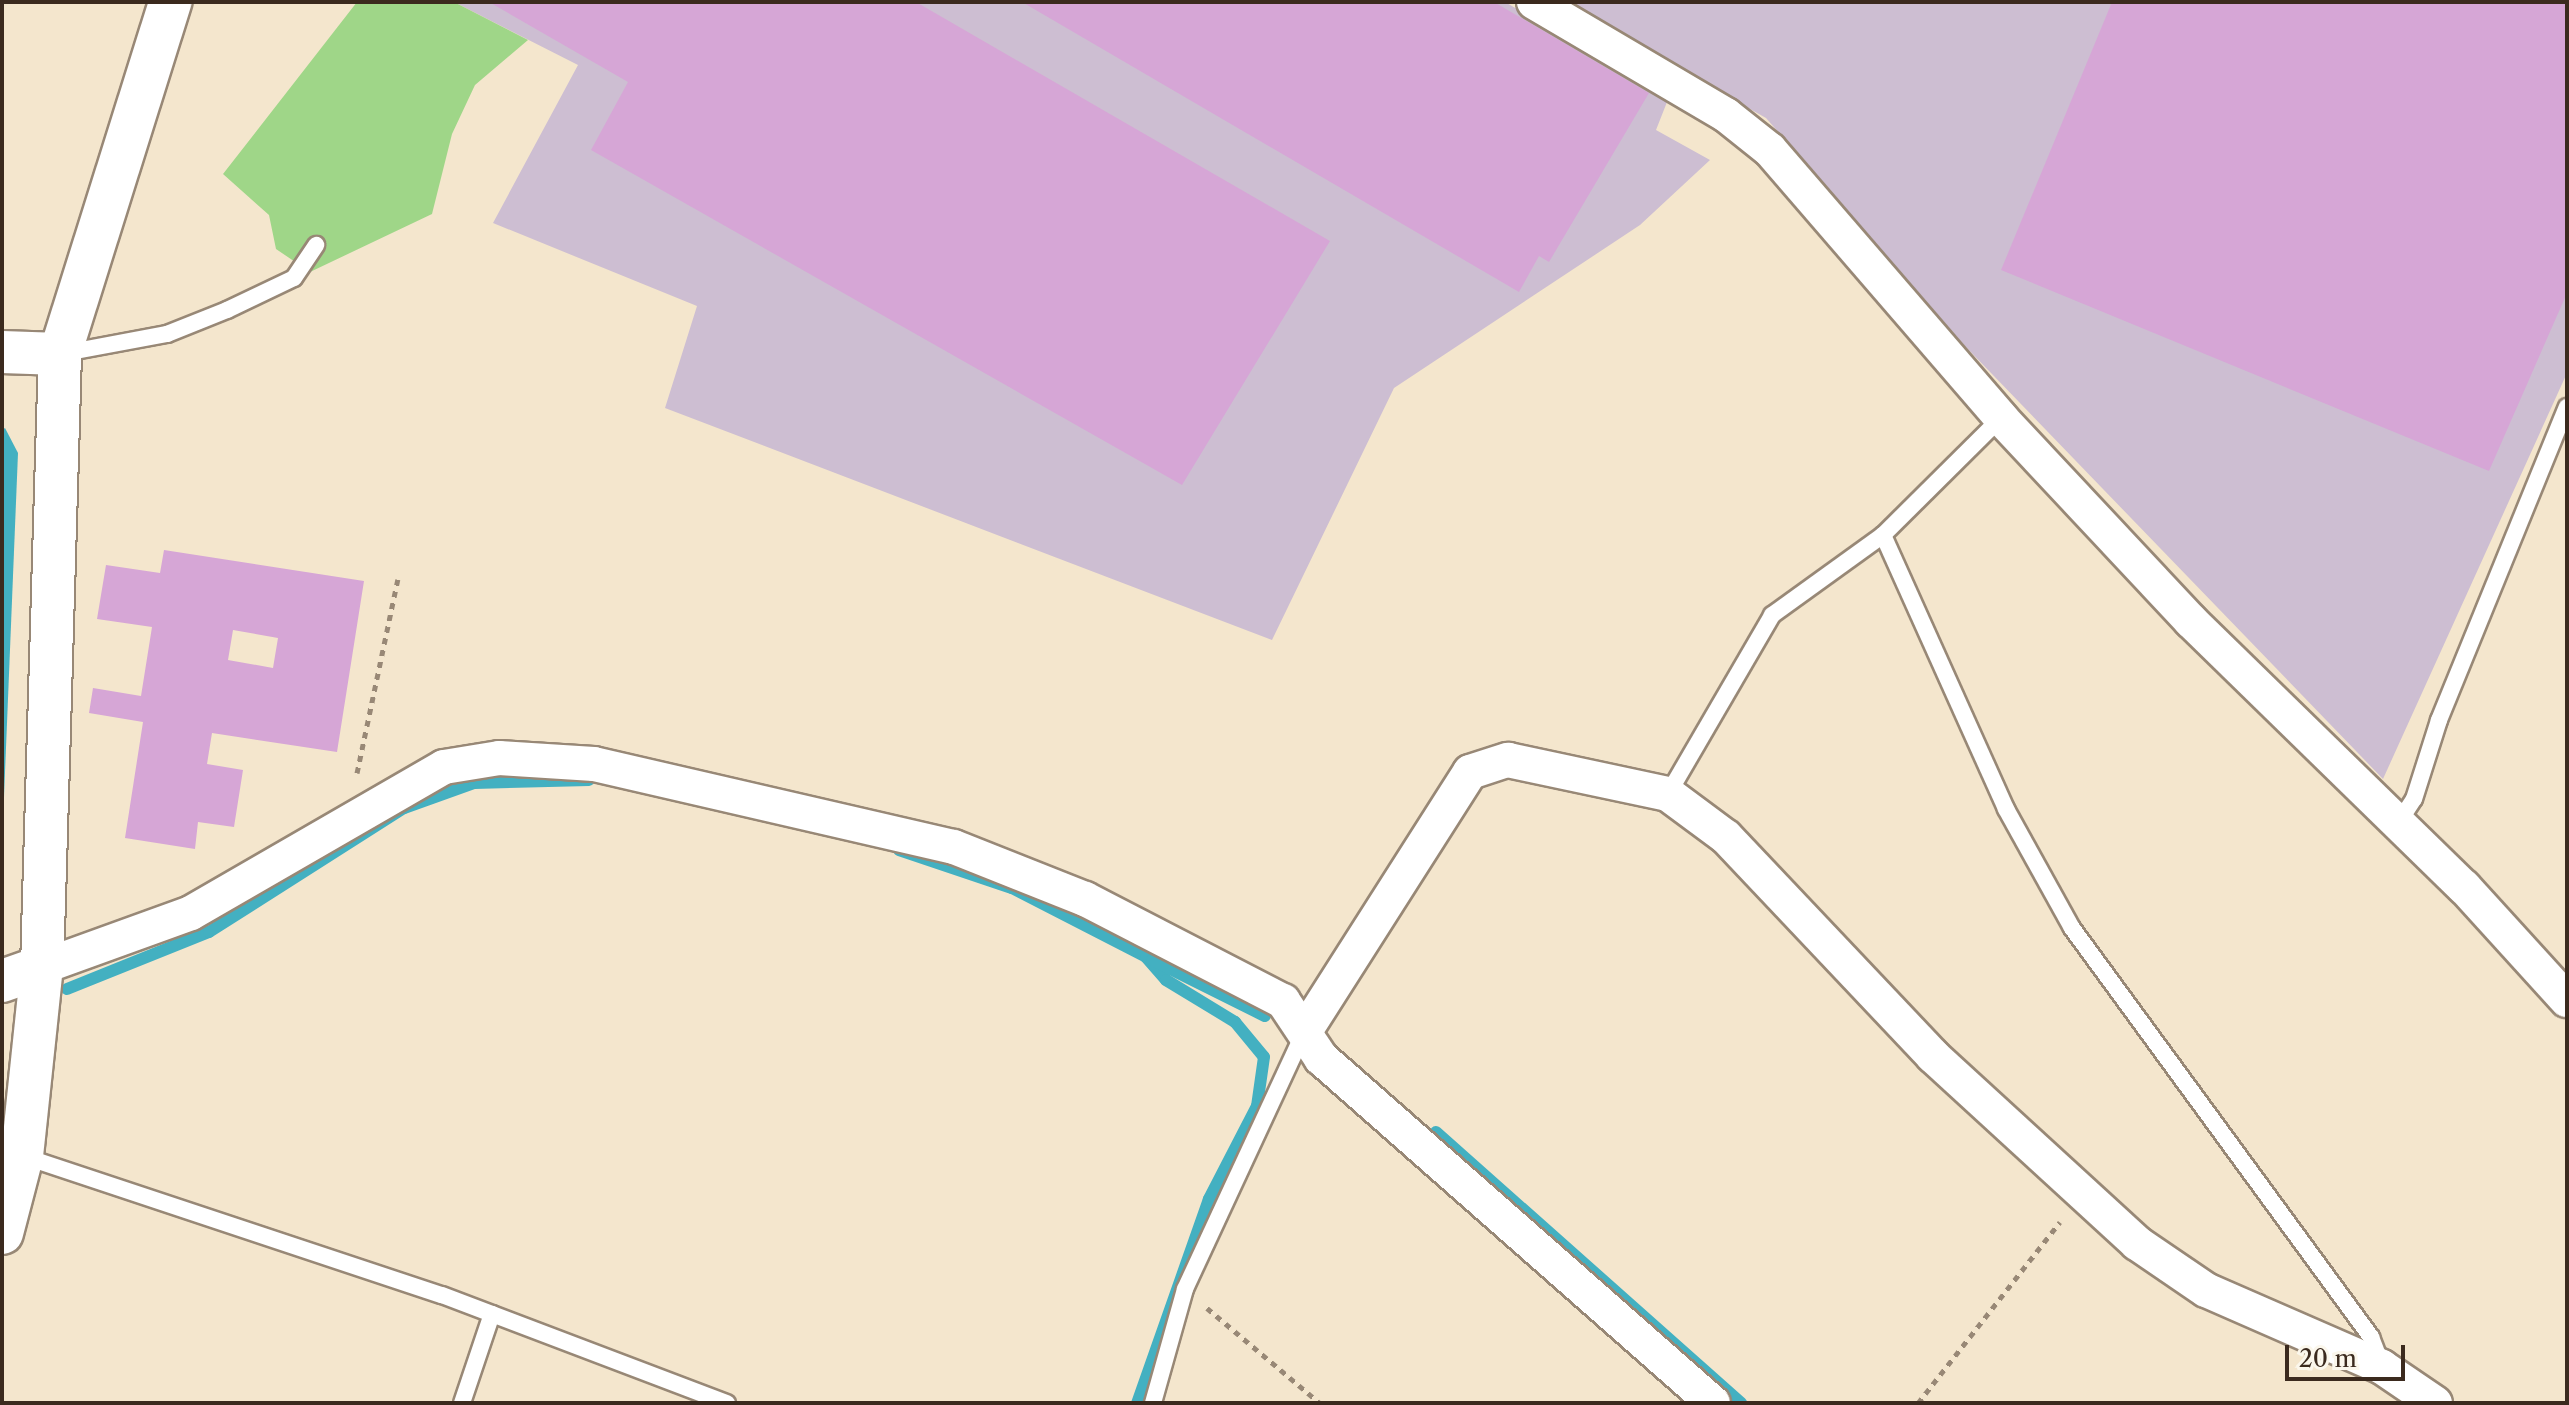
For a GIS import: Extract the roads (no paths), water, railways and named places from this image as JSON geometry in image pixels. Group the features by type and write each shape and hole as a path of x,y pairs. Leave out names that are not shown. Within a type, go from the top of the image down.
{"street":[{"path":"2,1233 22,1156 42,967 60,354 170,2"},
{"path":"1534,2 1726,115 1770,150 2001,418 2567,1000"},
{"path":"2,352 60,354"},
{"path":"2,981 191,913 365,807 444,767 499,758 594,764 799,808 954,847 1085,899 1283,1001 1321,1058 1713,1403"},
{"path":"1305,1031 1470,772 1508,760 1668,794 1726,837 1933,1056 2137,1243 2206,1290 2382,1367 2435,1403"}],"lane":[{"path":"60,354 167,334 227,310 294,278 316,245"},
{"path":"2397,825 2414,799 2439,720 2567,407"},
{"path":"1668,794 1772,615 1883,535 2001,418"},
{"path":"1883,535 2006,809 2072,928 2371,1337 2382,1367"},
{"path":"1153,1403 1185,1289 1305,1031"},
{"path":"22,1156 492,1314 727,1403"},
{"path":"462,1403 492,1314"}],"water":[{"path":"5,428 18,453 2,846 2,430"}],"waterway":[{"path":"67,989 209,932 404,808 474,783 589,780"},
{"path":"899,850 1012,888 1146,957 1166,980 1235,1022 1264,1057 1257,1106 1209,1199 1137,1403"},
{"path":"1152,960 1265,1016"},
{"path":"1436,1132 1741,1403"}]}
